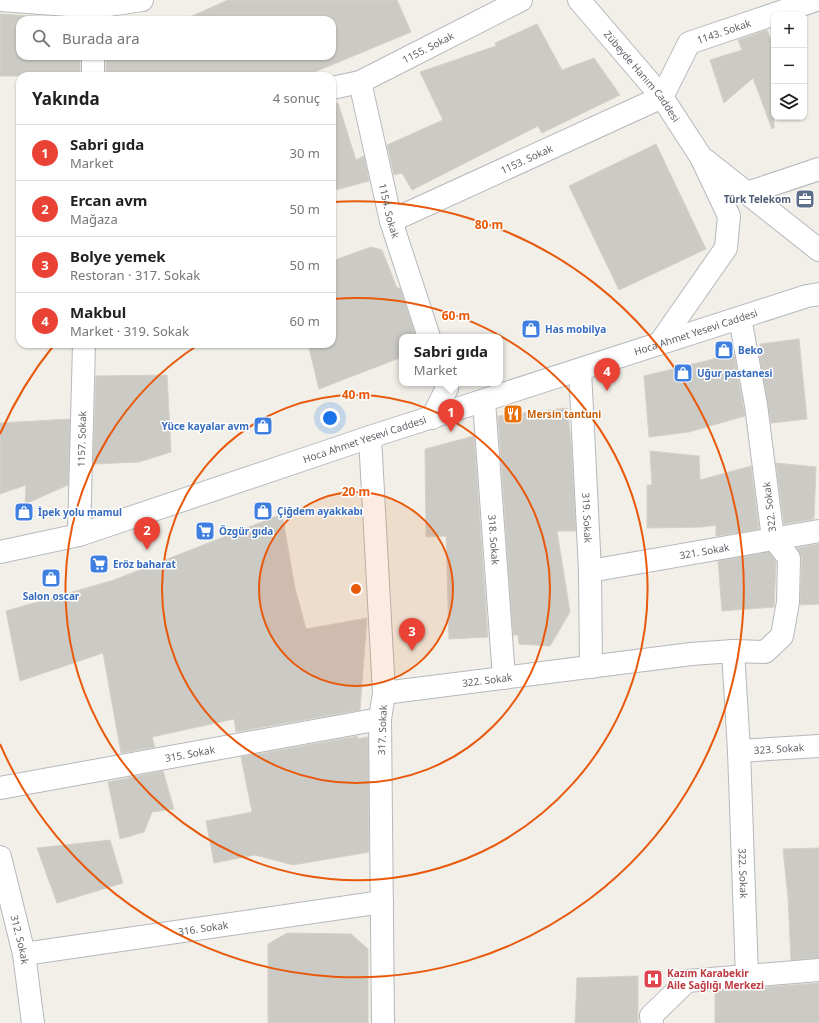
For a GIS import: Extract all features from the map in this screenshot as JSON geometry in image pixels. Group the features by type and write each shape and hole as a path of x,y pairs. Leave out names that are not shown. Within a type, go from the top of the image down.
{"street":[{"path":"0,0 95,9 142,0"},
{"name":"1155. Sokak","path":"336,87 360,82 521,0"},
{"name":"Zübeyde Hanım Caddesi","path":"579,0 662,97 701,157 729,216 726,248 659,344"},
{"name":"1143. Sokak","path":"662,97 689,43 816,0"},
{"path":"93,60 93,72"},
{"name":"1154. Sokak","path":"360,82 391,221 428,334"},
{"name":"1153. Sokak","path":"391,221 662,97"},
{"name":"Zübeyde Hanım Caddesi","path":"701,157 819,250"},
{"path":"747,193 819,169"},
{"name":"Hoca Ahmet Yesevi Caddesi","path":"0,552 79,535 370,438 807,296 819,294"},
{"name":"322. Sokak","path":"384,693 691,654 734,651 764,652 782,636 788,602 789,558 773,538 756,405 740,318"},
{"name":"1157. Sokak","path":"79,535 84,348"},
{"name":"319. Sokak","path":"580,370 590,571 591,667"},
{"path":"432,418 446,386"},
{"name":"318. Sokak","path":"484,401 504,678"},
{"name":"317. Sokak","path":"370,438 384,693 380,719 383,1023"},
{"name":"321. Sokak","path":"590,571 819,531"},
{"name":"322. Sokak","path":"734,651 739,751 746,976"},
{"name":"315. Sokak","path":"0,788 380,719"},
{"name":"323. Sokak","path":"739,751 819,746"},
{"name":"312. Sokak","path":"0,857 24,954 33,1023"},
{"name":"316. Sokak","path":"24,954 382,902"},
{"path":"652,1023 651,1016 686,981 819,970"}],"building":[{"path":"228,0 397,0 411,32 314,72 106,72 106,60 336,60 336,16 192,16"},
{"path":"0,14 34,16 16,16 16,60 80,60 80,72 16,72 16,76 0,76"},
{"path":"537,24 562,70 594,58 620,95 542,133 538,126 412,190 402,173 394,175 387,145 443,120 420,72 496,46 495,43"},
{"path":"767,30 771,40 771,120 774,120 774,128 772,129 753,78 724,103 710,60 742,50 738,40"},
{"path":"336,103 338,103 356,160 364,156 369,181 336,190"},
{"path":"656,144 706,249 619,290 569,186"},
{"path":"371,247 382,250 397,288 400,288 415,334 399,334 399,358 319,389 309,348 336,348 336,260"},
{"path":"799,339 807,419 771,423 758,348 760,347 760,344"},
{"path":"734,354 745,416 689,432 649,437 644,376"},
{"path":"167,375 171,452 139,462 93,464 96,376"},
{"path":"567,408 571,441 576,531 557,531 570,612 550,646 519,644 518,635 513,635 498,416"},
{"path":"70,419 68,485 25,504 26,485 0,494 0,423"},
{"path":"474,436 488,637 449,639 446,536 426,537 425,449"},
{"path":"650,451 699,456 700,480 751,466 759,529 716,536 716,525 702,527 647,528 647,485 652,485"},
{"path":"776,463 816,467 814,519 784,524"},
{"path":"282,514 295,588 306,629 367,618 360,710 236,732 234,719 152,737 155,747 121,753 103,653 20,681 6,611 114,580"},
{"path":"819,544 819,604 800,605 802,558 797,548"},
{"path":"769,552 776,562 774,607 722,611 718,561"},
{"path":"358,736 357,739 368,737 369,852 293,865 255,855 214,863 206,821 252,812 241,757"},
{"path":"163,771 174,809 152,812 144,832 120,839 108,782"},
{"path":"110,840 123,883 57,903 37,848"},
{"path":"819,848 819,958 791,960 788,897 783,849"},
{"path":"287,933 351,934 368,949 368,1023 268,1023 268,944"},
{"path":"638,976 638,1023 575,1023 577,978"},
{"path":"819,983 819,1023 715,1023 715,991"}],"place":[{"name":"Türk Telekom","path":"805,199"},
{"name":"Has mobilya","path":"531,329"},
{"name":"Beko","path":"724,350"},
{"name":"Uğur pastanesi","path":"683,373"},
{"name":"Makbul","path":"607,391"},
{"name":"Mersin tantuni","path":"513,414"},
{"name":"Yüce kayalar avm","path":"263,426"},
{"name":"Sabri gıda","path":"451,432"},
{"name":"Çiğdem ayakkabı","path":"263,511"},
{"name":"İpek yolu mamul","path":"24,512"},
{"name":"Özgür gıda","path":"205,531"},
{"name":"Ercan avm","path":"147,550"},
{"name":"Eröz baharat","path":"99,564"},
{"name":"Salon oscar","path":"51,578"},
{"name":"Bolye yemek","path":"412,651"},
{"name":"Kazım Karabekir Aile Sağlığı Merkezi","path":"653,979"}]}
